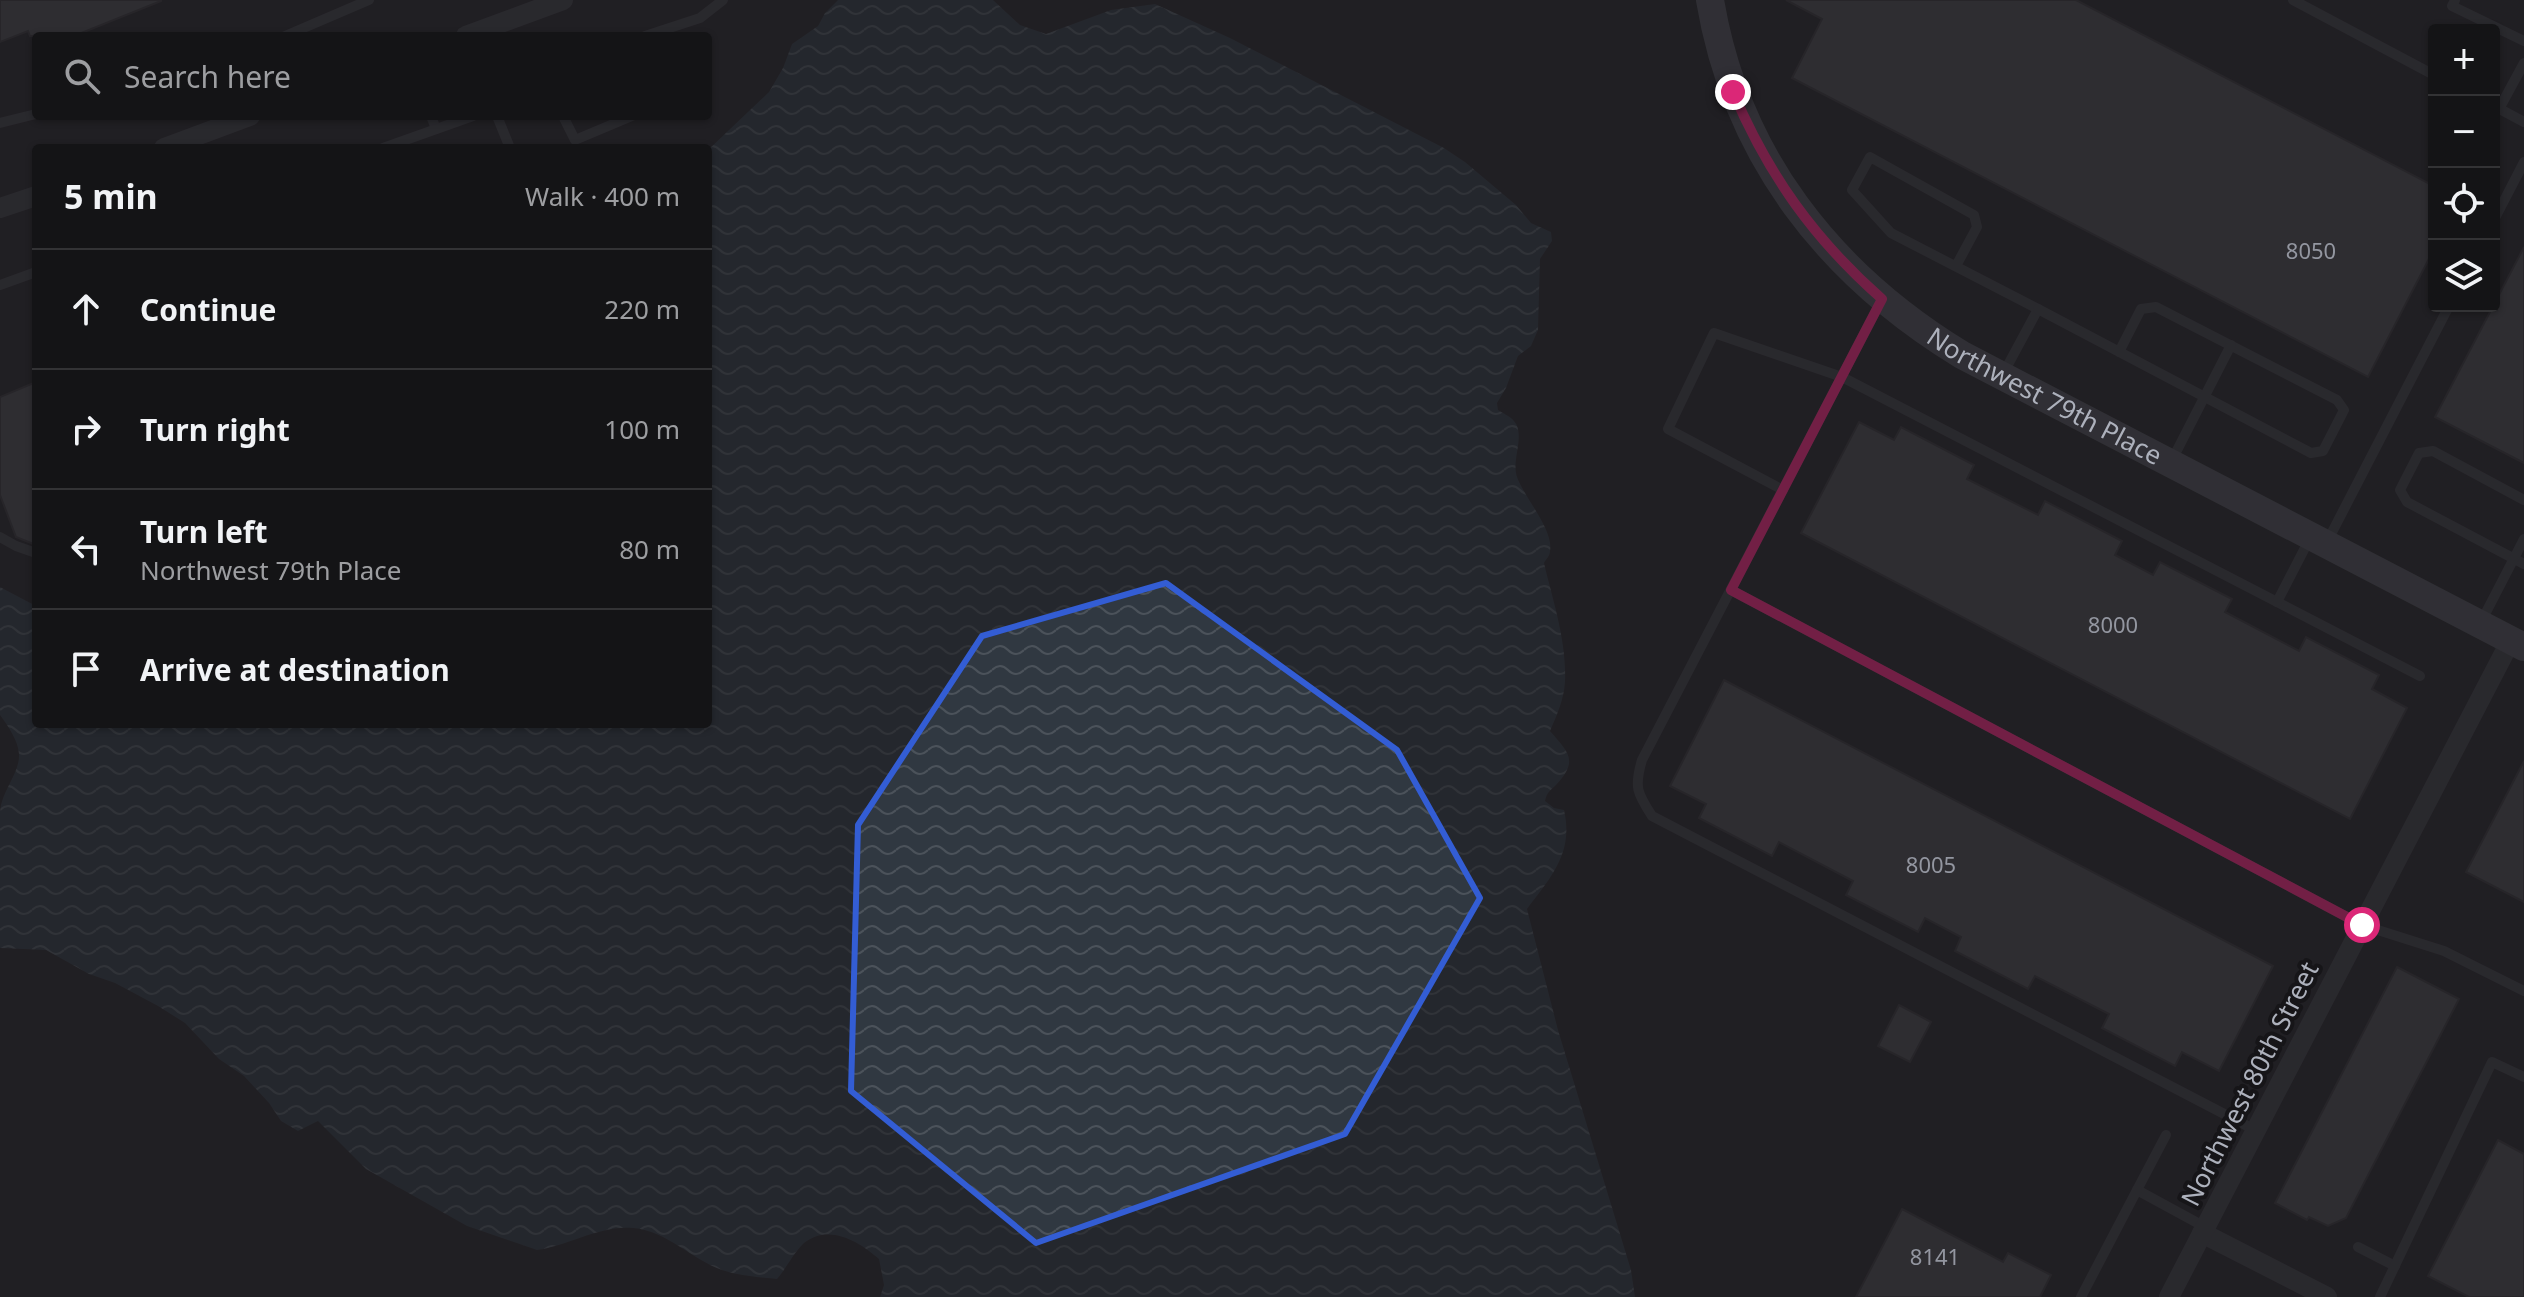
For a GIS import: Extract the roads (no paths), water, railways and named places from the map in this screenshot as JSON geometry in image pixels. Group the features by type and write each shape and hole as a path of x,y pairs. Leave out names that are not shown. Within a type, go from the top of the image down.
{"main road":[{"name":"Northwest 79th Place","path":"1710,0 1721,56 1733,92 1766,160 1803,218 1825,244 1882,299 1930,335 2002,376 2517,644"}],"street":[{"path":"477,32 563,0"},
{"path":"175,144 239,120"},
{"path":"0,208 32,197"},
{"name":"Northwest 80th Street","path":"2169,1297 2362,925 2517,644"},
{"path":"2204,1230 2327,1297"}],"lane":[{"path":"294,32 369,0"},
{"path":"662,32 700,18 723,0"},
{"path":"2293,0 2428,72"},
{"path":"2455,0 2452,6 2524,41"},
{"path":"2500,103 2524,63"},
{"path":"2500,110 2524,122"},
{"path":"0,123 32,115"},
{"path":"433,120 436,129"},
{"path":"394,144 462,120"},
{"path":"499,120 508,144"},
{"path":"565,120 575,140 622,120"},
{"path":"1956,266 1977,227 1974,215 1870,157 1852,190 1891,233 2311,453 2323,451 2344,410 2337,400 2156,307 2141,309 2119,352"},
{"path":"2500,208 2524,162"},
{"path":"0,285 32,273"},
{"path":"1882,299 1642,760 1637,778 1638,795 1652,816 2255,1130"},
{"path":"2002,376 2038,309"},
{"path":"2277,602 2318,540 2446,312"},
{"path":"1783,490 1668,429 1714,333 1842,377 2420,676"},
{"path":"2170,463 2231,345"},
{"path":"2519,561 2407,502 2400,490 2419,453 2433,451 2524,500"},
{"path":"0,537 32,552"},
{"path":"2480,624 2519,561 2524,539"},
{"path":"1731,590 2362,925 2444,951 2524,991"},
{"path":"2380,1297 2492,1062 2524,1077"},
{"path":"2081,1297 2166,1135"},
{"path":"2137,1190 2204,1230"},
{"path":"2358,1247 2395,1266"}],"water":[{"path":"838,0 993,0 1020,25 1046,34 1111,10 1155,4 1230,38 1444,148 1516,205 1531,223 1551,232 1552,241 1540,259 1538,330 1531,346 1518,356 1497,403 1498,410 1511,418 1517,427 1517,477 1548,533 1549,554 1544,563 1559,622 1565,667 1563,695 1550,731 1566,750 1568,769 1545,801 1554,808 1564,810 1566,839 1558,864 1527,909 1558,1030 1631,1270 1635,1297 880,1297 884,1285 879,1259 854,1241 834,1235 814,1237 804,1243 777,1279 722,1270 657,1234 633,1228 608,1230 537,1250 467,1226 366,1169 318,1121 298,1131 281,1121 244,1076 219,1059 185,1023 158,1006 46,950 0,948 0,811 17,768 19,754 15,738 0,715 0,587 32,604 32,728 712,728 712,146 769,92 792,44 818,26"}]}
